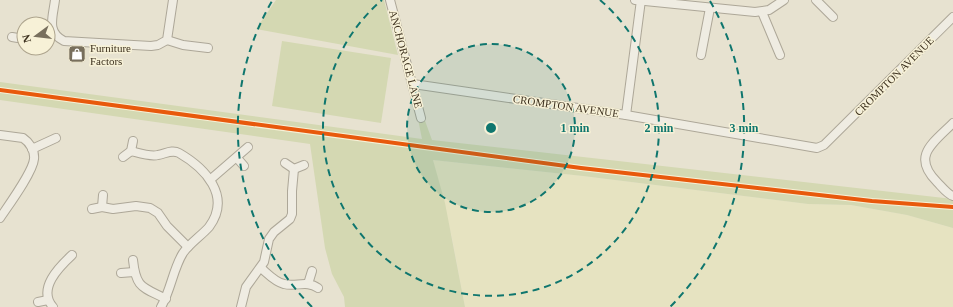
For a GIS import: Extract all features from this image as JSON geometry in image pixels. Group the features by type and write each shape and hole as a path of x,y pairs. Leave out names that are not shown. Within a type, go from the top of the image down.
{"street":[{"path":"53,16 55,0"},
{"path":"167,40 173,0"},
{"name":"ANCHORAGE LANE","path":"390,0 421,118"},
{"path":"626,115 639,0 762,12 784,0"},
{"path":"816,0 834,17"},
{"path":"701,56 710,8"},
{"path":"762,12 780,54"},
{"name":"CROMPTON AVENUE","path":"413,84 626,115 820,147 953,17"},
{"path":"12,37 16,38"},
{"path":"56,37 64,41 151,46 158,45 167,40 183,46 208,48"},
{"path":"953,123 928,148 925,162 928,173 953,196"},
{"path":"0,135 23,138 33,151 34,158 30,171 0,218"},
{"path":"33,151 56,138"},
{"path":"123,157 131,151 133,141"},
{"path":"211,179 248,147"},
{"path":"131,151 155,156 173,152 179,153 202,169 211,179 218,204 208,227 188,247 180,260 166,299 161,307"},
{"path":"237,158 244,166"},
{"path":"285,163 294,169"},
{"path":"294,169 304,165"},
{"path":"241,307 246,287 261,268 269,239 274,232 290,219 292,214 294,169"},
{"path":"102,207 103,195"},
{"path":"92,209 102,207 113,209 136,206 154,210 188,247"},
{"path":"53,307 48,300 48,287 53,276 72,255"},
{"path":"133,260 134,272 140,285 166,299"},
{"path":"261,268 283,284 308,284 318,288"},
{"path":"308,284 312,271"},
{"path":"121,272 134,272"},
{"path":"38,302 48,300"}],"shaded area":[{"path":"433,160 583,176 808,204 851,205 907,215 953,228 953,307 465,307 452,238"}],"green space":[{"path":"276,0 384,0 398,55 256,29"},
{"path":"282,41 391,58 381,123 272,106"},
{"path":"0,82 422,139 418,119 424,118 432,140 953,199 953,228 907,215 851,205 808,204 583,176 433,160 445,203 465,307 345,307 344,297 332,274 325,248 310,144 0,100"}],"cycle path":[{"path":"0,90 581,168 872,201 953,207"}],"place":[{"name":"Furniture Factors","path":"77,54"}]}
